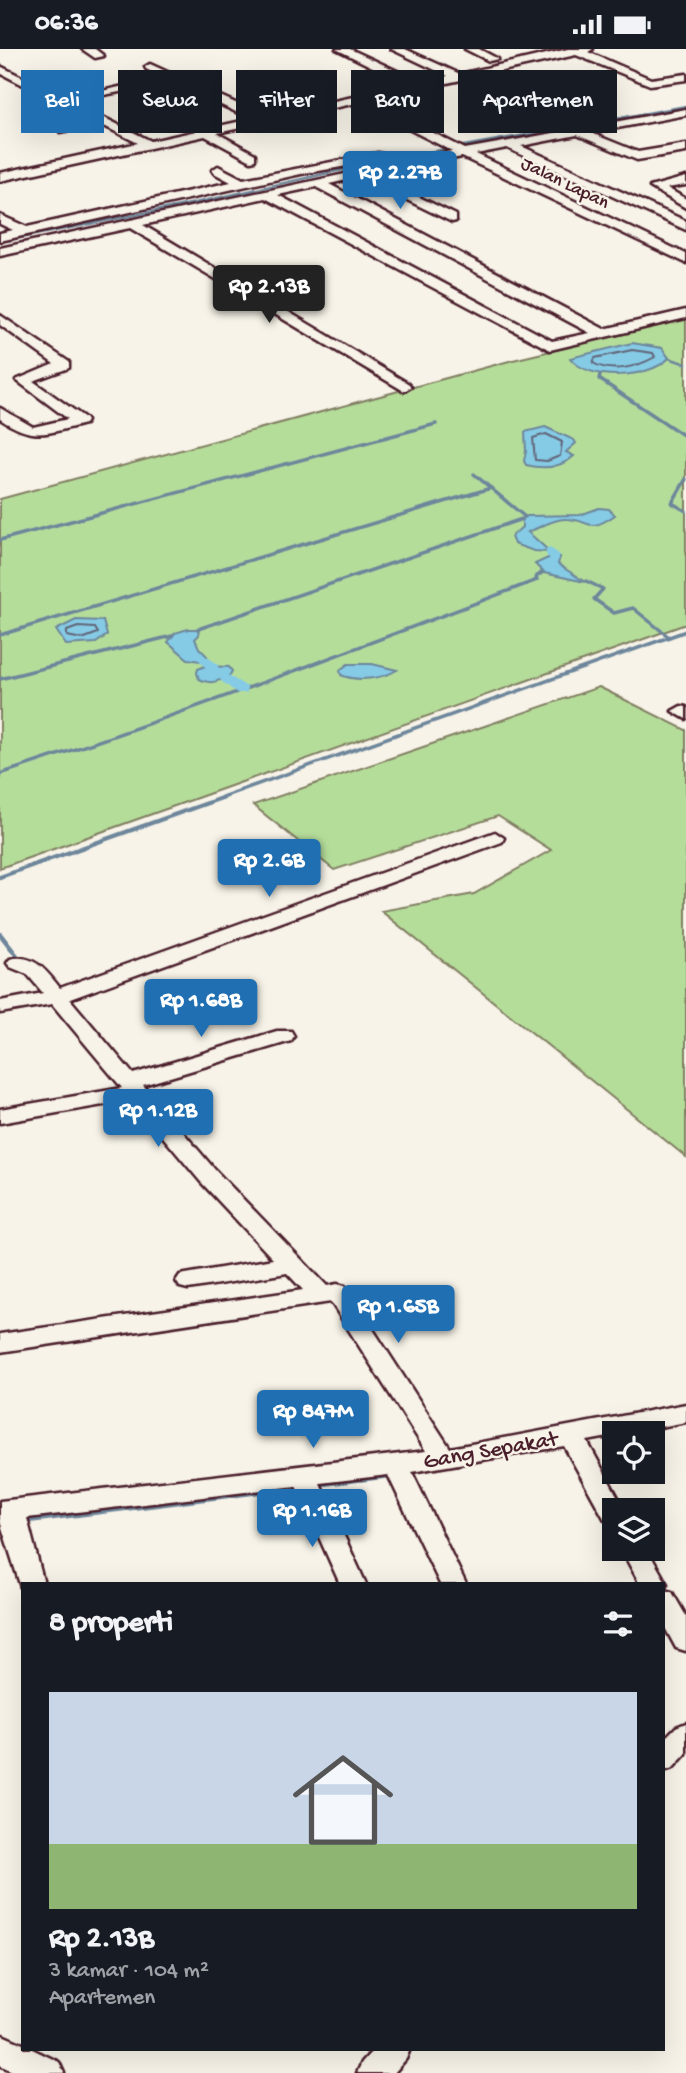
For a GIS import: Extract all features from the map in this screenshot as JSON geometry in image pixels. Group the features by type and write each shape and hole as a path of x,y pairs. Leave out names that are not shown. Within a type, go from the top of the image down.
{"street":[{"path":"87,49 99,56"},
{"path":"341,49 385,70"},
{"path":"396,49 456,76"},
{"path":"470,49 493,59"},
{"path":"516,49 540,59"},
{"path":"444,79 579,50 650,82 686,77"},
{"path":"150,67 157,70"},
{"path":"0,69 21,80"},
{"path":"104,92 118,89"},
{"path":"617,121 686,112"},
{"path":"104,121 148,143"},
{"path":"0,177 196,133"},
{"path":"209,133 251,157 302,178 603,334"},
{"name":"Jalan Lapan","path":"425,133 686,259"},
{"path":"0,252 267,194 302,178 333,171 363,174 510,145 556,133"},
{"path":"593,133 617,151 643,156 686,148"},
{"path":"617,151 686,139"},
{"path":"0,237 243,184 302,178 373,157 447,144"},
{"path":"510,145 686,226"},
{"path":"359,147 373,157"},
{"path":"3,161 39,180"},
{"path":"218,170 243,184"},
{"path":"363,174 452,218"},
{"path":"686,181 655,188 686,204"},
{"path":"267,194 551,346 686,314"},
{"path":"604,220 667,204"},
{"path":"0,219 25,231"},
{"path":"132,224 404,387"},
{"path":"0,319 64,365 23,380 80,421 33,431 25,429 0,412"},
{"path":"0,1007 56,997 495,838"},
{"path":"17,963 31,967 132,1090 284,1265 322,1296"},
{"path":"0,1117 132,1090 284,1036"},
{"path":"188,1281 284,1265"},
{"path":"0,1343 337,1292 444,1459"},
{"name":"Gang Sepakat","path":"12,1516 308,1483 396,1470 444,1459 573,1440 686,1412"},
{"path":"573,1440 606,1498"},
{"path":"396,1470 452,1582"},
{"path":"308,1483 352,1582"},
{"path":"12,1516 30,1582"},
{"path":"641,1561 653,1582"},
{"path":"665,1603 686,1640"},
{"path":"665,1757 686,1735"},
{"path":"0,2049 48,2073"},
{"path":"373,2073 393,2051"}],"green space":[{"path":"686,319 686,624 0,868 0,499 513,360"},
{"path":"599,687 686,730 686,1157 381,911 474,894 551,850 498,816 334,870 253,805"}],"water":[{"path":"632,343 662,348 669,358 648,370 619,375 590,371 570,358"},
{"path":"545,427 574,440 576,443 566,452 574,456 551,467 526,465 525,432"},
{"path":"599,508 609,509 615,515 593,525 562,519 528,532 550,552 534,551 514,544 511,537 522,527 522,519 527,516 580,515"},
{"path":"560,557 558,564 585,582 544,573 535,564 548,558"},
{"path":"76,620 103,621 107,635 96,643 66,645 56,630"},
{"path":"198,629 199,635 195,639 207,656 200,661 188,659 168,642 175,633"},
{"path":"348,664 372,664 397,670 362,679 341,675 340,670"},
{"path":"205,666 229,667 232,671 223,679 207,682 199,679 197,673 198,669"}],"waterway":[{"path":"0,242 190,204 391,159 686,106"},
{"path":"669,358 686,364"},
{"path":"600,375 599,379 686,437"},
{"path":"0,540 436,424"},
{"path":"474,474 491,488"},
{"path":"686,479 672,503 686,511"},
{"path":"0,635 491,488"},
{"path":"491,488 525,517"},
{"path":"198,629 522,519"},
{"path":"550,552 555,557"},
{"path":"0,774 337,655 537,580 536,577 543,572"},
{"path":"586,581 603,589 594,599 614,613 633,608 669,637"},
{"path":"222,797 686,631"},
{"path":"0,679 172,636"},
{"path":"204,659 213,667"},
{"path":"226,678 242,690"},
{"path":"0,877 227,796"},
{"path":"0,934 21,961"},
{"path":"317,1484 392,1475"},
{"path":"22,1521 301,1486"}]}
